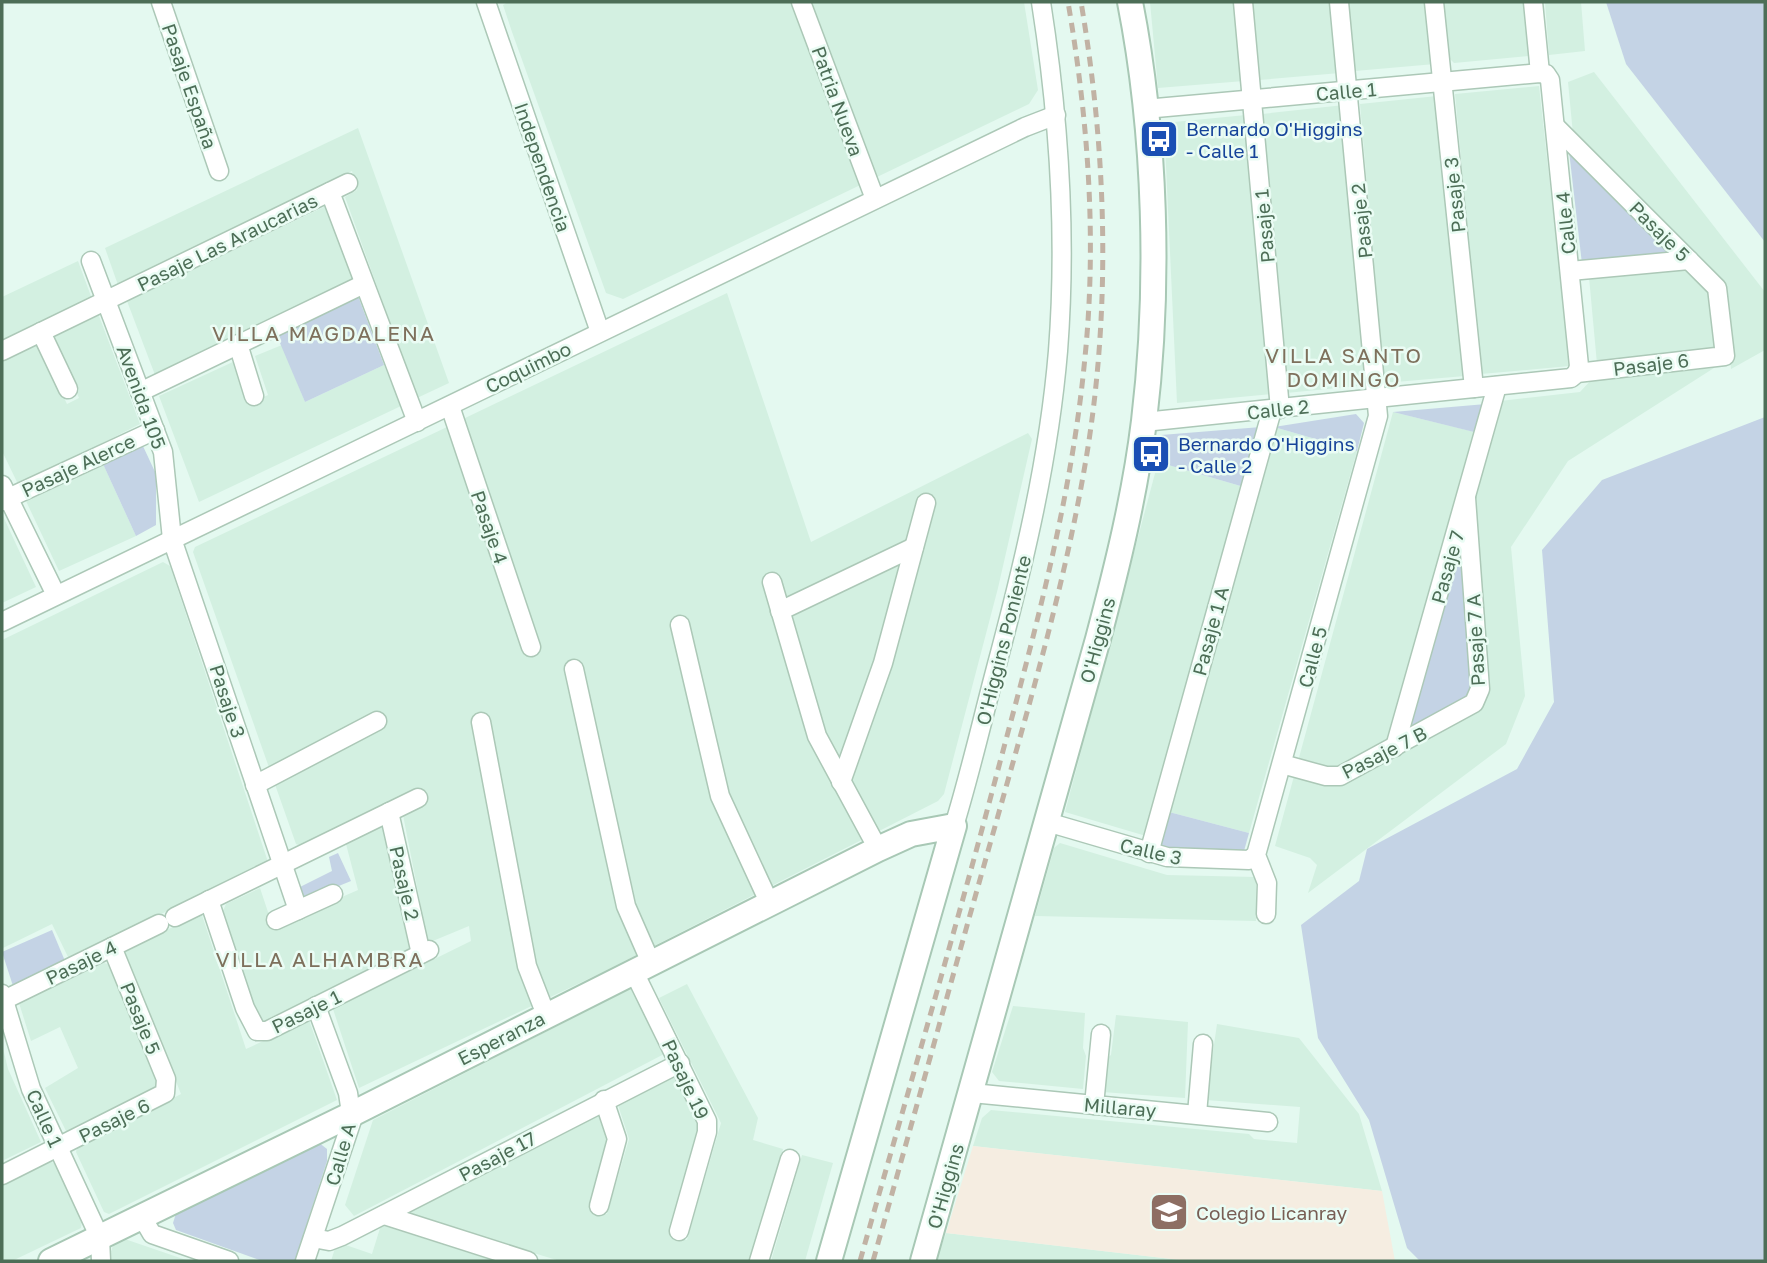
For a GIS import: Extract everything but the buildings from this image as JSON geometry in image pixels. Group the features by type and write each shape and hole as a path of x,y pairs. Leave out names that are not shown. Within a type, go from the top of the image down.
{"street":[{"name":"Pasaje España","path":"161,2 219,171"},
{"name":"Independencia","path":"487,2 600,332"},
{"name":"Patria Nueva","path":"801,2 875,199"},
{"name":"O'Higgins Poniente","path":"829,1261 954,827 1018,585 1046,447 1060,300 1061,202 1056,115 1041,2"},
{"name":"O'Higgins","path":"923,1261 1116,569 1144,422 1150,341 1152,243 1145,109 1130,2"},
{"name":"Pasaje 1","path":"1243,2 1276,409"},
{"name":"Pasaje 2","path":"1339,2 1378,398"},
{"name":"Pasaje 3","path":"1434,2 1474,388"},
{"path":"1533,2 1543,74"},
{"name":"Calle 1","path":"1145,109 1543,74"},
{"name":"Calle 4","path":"1543,74 1550,80 1570,271 1577,373"},
{"name":"Coquimbo","path":"2,622 875,199 1056,115"},
{"name":"Pasaje 5","path":"1555,126 1717,288 1725,356"},
{"name":"Pasaje Las Araucarias","path":"2,351 348,183"},
{"path":"330,192 417,422"},
{"path":"1570,271 1689,260"},
{"name":"Avenida 105","path":"91,261 166,466 172,539"},
{"path":"140,392 364,284"},
{"path":"41,332 68,389"},
{"path":"238,344 254,396"},
{"name":"Pasaje 6","path":"1577,373 1725,356"},
{"name":"Calle 2","path":"1144,422 1571,378 1577,373"},
{"name":"Pasaje 7","path":"1395,747 1497,386"},
{"name":"Calle 5","path":"1256,855 1376,425 1378,398"},
{"name":"Pasaje 4","path":"450,406 531,647"},
{"name":"Pasaje 1 A","path":"1149,853 1276,409"},
{"name":"Pasaje Alerce","path":"4,495 155,430"},
{"path":"4,495 55,595"},
{"name":"Pasaje 7 A","path":"1466,498 1480,689 1477,699"},
{"path":"841,782 883,663 926,503"},
{"name":"Pasaje 3","path":"172,539 282,864"},
{"path":"780,611 914,547"},
{"path":"772,582 808,712 841,782 878,849"},
{"path":"680,625 720,796 769,902"},
{"name":"Pasaje 19","path":"574,669 642,967 708,1125 679,1231"},
{"name":"Pasaje 7 B","path":"1283,764 1326,776 1340,776 1470,707 1477,699"},
{"path":"256,785 377,721"},
{"path":"481,722 527,966 546,1015"},
{"path":"209,900 418,798"},
{"name":"Pasaje 2","path":"389,812 425,952"},
{"name":"Calle 3","path":"1047,822 1149,853 1207,860 1249,860 1256,855"},
{"name":"Esperanza","path":"51,1261 100,1250 142,1217 878,849 911,834 954,827"},
{"path":"1256,855 1267,883 1266,914"},
{"path":"282,864 298,910"},
{"path":"276,920 333,894"},
{"name":"Pasaje 1","path":"209,900 245,1009 257,1031 267,1031 425,952"},
{"name":"Pasaje 4","path":"2,998 209,900"},
{"name":"Pasaje 5","path":"112,947 166,1079 167,1088"},
{"name":"Calle 1","path":"2,998 26,1074 100,1250"},
{"name":"Calle A","path":"305,1261 350,1132 352,1114 348,1093 316,1006"},
{"path":"1094,1105 1101,1034"},
{"path":"1197,1114 1203,1044"},
{"name":"Pasaje 17","path":"313,1238 329,1241 384,1215 680,1063"},
{"name":"Pasaje 6","path":"58,1148 161,1097 167,1088"},
{"name":"Millaray","path":"972,1093 1268,1122"},
{"path":"599,1206 617,1139 604,1100"},
{"path":"2,1175 58,1148"},
{"path":"760,1261 790,1159"},
{"path":"384,1215 528,1261"},
{"path":"142,1217 152,1234 203,1257 229,1261"}],"shaded area":[{"path":"508,2 1024,2 1038,90 1029,104 623,299 606,293 512,32 503,5"},
{"path":"1150,2 1237,2 1244,81 1158,88"},
{"path":"1252,2 1333,2 1340,73 1259,80"},
{"path":"1348,2 1429,2 1435,64 1355,71"},
{"path":"1443,2 1528,2 1532,51 1528,56 1454,63 1449,58"},
{"path":"1545,2 1581,2 1585,51 1549,55"},
{"path":"1606,2 1765,2 1765,242 1626,64"},
{"path":"1594,72 1765,292 1765,350 1731,369 1725,284 1573,134 1568,82"},
{"path":"1539,86 1570,366 1481,374 1455,94"},
{"path":"1437,96 1465,376 1384,383 1360,104"},
{"path":"1344,105 1369,385 1286,393 1262,114"},
{"path":"1246,115 1272,394 1177,403 1164,123"},
{"path":"358,128 449,383 417,398 345,197 357,190 352,171 118,285 105,248"},
{"path":"1569,151 1676,255 1582,264"},
{"path":"326,206 353,279 155,375 127,301"},
{"path":"78,261 92,299 2,342 2,297"},
{"path":"1684,268 1710,291 1716,350 1597,364 1589,277"},
{"path":"727,293 811,542 1028,433 1032,439 998,588 944,794 938,801 603,972 359,1088 333,1009 471,941 469,926 428,943 403,815 424,804 420,790 301,846 296,844 193,552 195,547 447,427 450,435 465,429 463,419"},
{"path":"358,296 384,365 305,402 277,336"},
{"path":"96,315 99,316 140,424 22,484 17,482 2,451 2,361 34,344 39,347 67,404 79,398 52,338"},
{"path":"282,345 305,402 384,365 401,406 199,502 159,396 235,361 251,403 268,395 255,356"},
{"path":"1714,368 1568,461 1511,547 1525,696 1506,744 1308,893 1317,865 1310,858 1275,846 1393,412 1491,436 1500,401 1580,392 1592,379"},
{"path":"1486,404 1478,433 1393,412"},
{"path":"1356,414 1364,423 1357,451 1274,427"},
{"path":"1765,417 1765,1261 1420,1261 1407,1248 1369,1120 1318,1038 1301,925 1359,881 1367,849 1517,769 1554,702 1542,550 1602,480"},
{"path":"1261,427 1244,487 1158,462 1161,435"},
{"path":"1274,427 1357,451 1249,833 1169,812"},
{"path":"142,444 156,474 156,525 136,536 103,464"},
{"path":"1158,462 1244,487 1146,836 1065,812"},
{"path":"103,464 136,536 59,571 26,501"},
{"path":"2,514 36,587 2,603"},
{"path":"1461,537 1473,698 1406,738"},
{"path":"163,562 170,566 268,862 69,959 52,924 3,948 2,640"},
{"path":"1169,812 1249,833 1244,851 1160,847"},
{"path":"382,826 385,828 410,951 264,1026 259,1024 223,911 226,904 260,888 273,927 358,890 346,844"},
{"path":"1060,843 1167,875 1256,877 1256,921 1035,916 1054,848"},
{"path":"338,853 351,881 302,901 298,888 332,871 329,857"},
{"path":"201,912 246,1049 309,1020 337,1100 109,1214 104,1212 76,1152 77,1148 181,1094 125,952"},
{"path":"52,930 65,961 13,986 2,952"},
{"path":"104,963 112,965 162,1087 67,1133 45,1088 78,1068 60,1027 31,1041 19,1003"},
{"path":"687,984 758,1118 753,1140 783,1149 751,1261 560,1261 402,1213 595,1114 601,1116 608,1137 589,1208 607,1214 629,1139 618,1105 619,1100 672,1073 699,1126 669,1235 687,1240 721,1123 659,998"},
{"path":"633,987 666,1053 354,1216 345,1205 373,1120"},
{"path":"1013,1006 1085,1013 1083,1048 1086,1056 1083,1089 999,1081 992,1072"},
{"path":"1116,1015 1188,1022 1185,1098 1102,1092 1105,1060 1111,1055"},
{"path":"1217,1024 1299,1038 1359,1114 1382,1191 973,1146 982,1118 991,1110 1249,1134 1254,1139 1297,1143 1300,1107 1206,1100"},
{"path":"2,1044 8,1069 41,1142 4,1160"},
{"path":"318,1142 327,1149 327,1161 295,1260 262,1261 176,1230 173,1223 177,1210"},
{"name":"Colegio Licanray","path":"973,1146 1382,1191 1395,1261 1189,1261 946,1233"},
{"path":"802,1155 833,1163 805,1261 771,1261"},
{"path":"49,1161 54,1163 82,1221 81,1228 12,1261 2,1261 2,1184"},
{"path":"381,1225 494,1261 331,1261 337,1242 372,1254"},
{"path":"946,1233 1189,1261 936,1261"},
{"path":"116,1236 189,1261 108,1261"}],"railway":[{"path":"860,1261 949,950 1013,712 1051,561 1071,460 1089,312 1090,223 1081,90 1068,2"},
{"path":"873,1261 1046,643 1088,447 1100,336 1102,224 1096,113 1081,2"}],"place":[{"name":"Bernardo O'Higgins - Calle 1","path":"1159,139"},
{"name":"Bernardo O'Higgins - Calle 2","path":"1151,454"},
{"name":"Colegio Licanray","path":"1169,1212"}],"district":[{"name":"VILLA MAGDALENA","path":"324,333"},
{"name":"VILLA SANTO DOMINGO","path":"1344,367"},
{"name":"VILLA ALHAMBRA","path":"320,959"}]}
